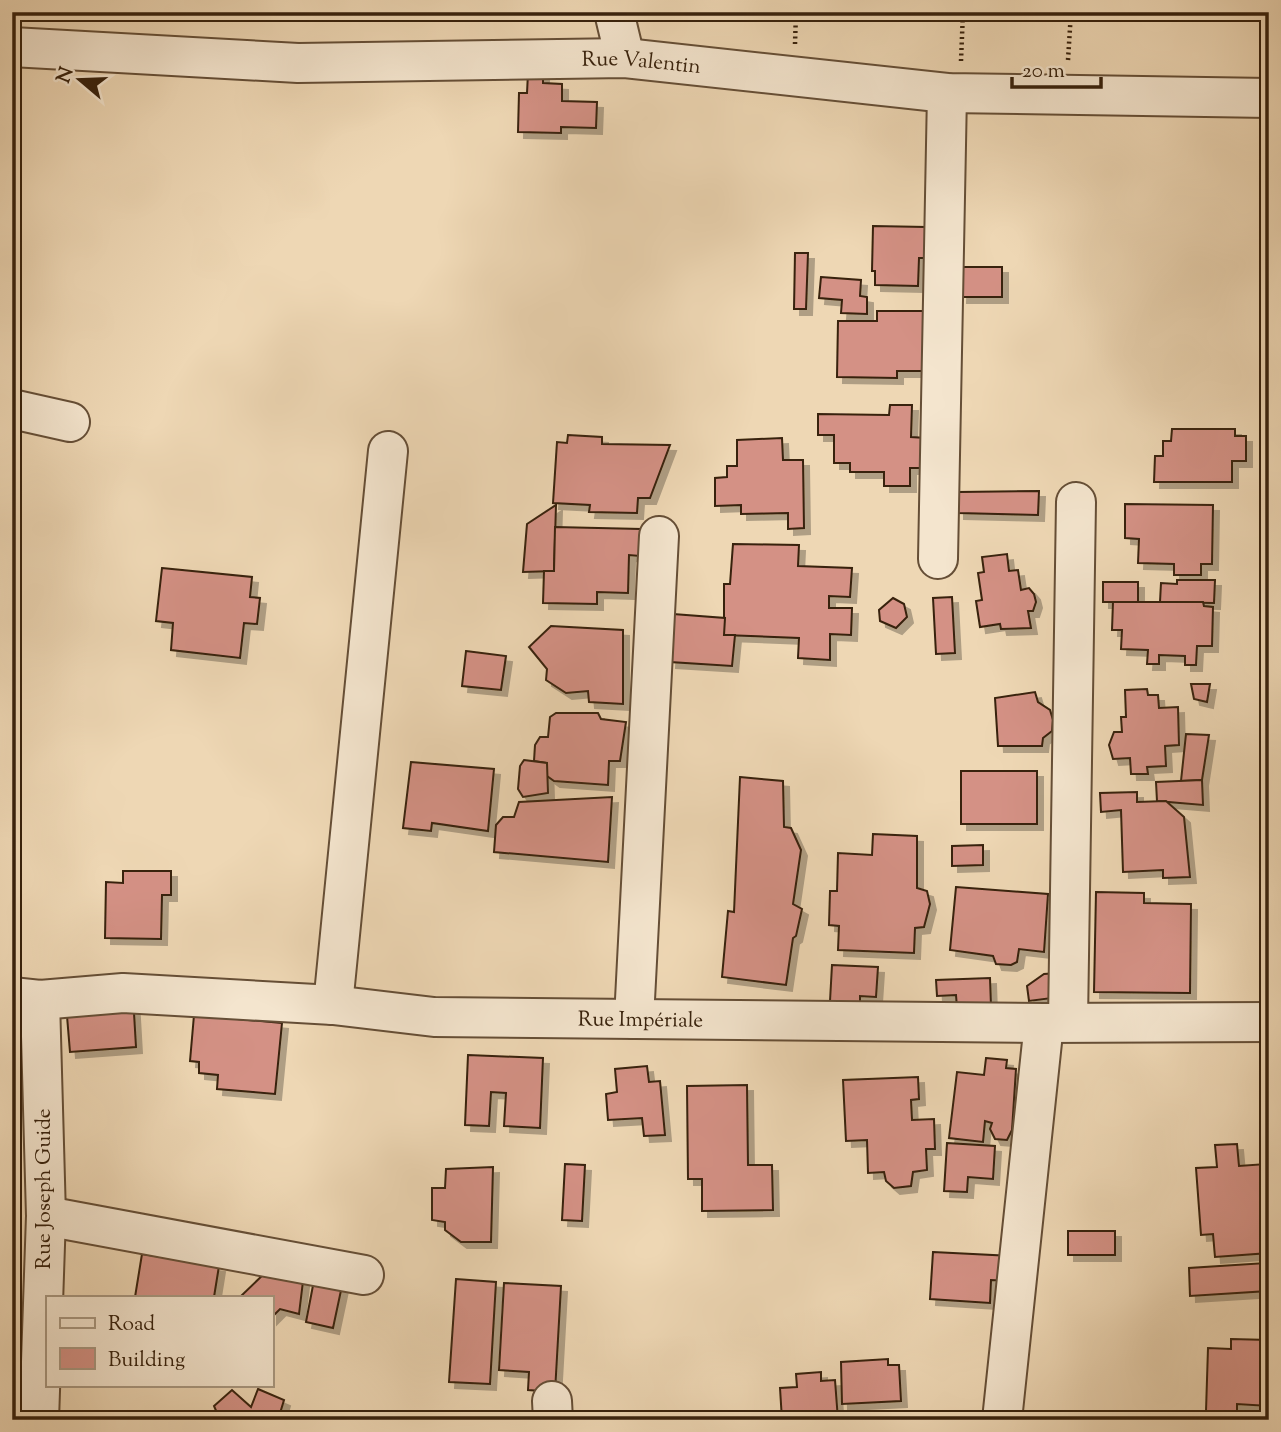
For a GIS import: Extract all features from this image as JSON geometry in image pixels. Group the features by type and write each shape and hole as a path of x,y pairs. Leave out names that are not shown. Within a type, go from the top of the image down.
{"street":[{"path":"614,12 625,58"},
{"name":"Rue Valentin","path":"12,47 298,63 625,58 953,93 1269,98"},
{"path":"938,559 953,93"},
{"path":"12,409 70,422"},
{"path":"333,1004 388,451"},
{"path":"1002,1420 1056,1022 1076,502"},
{"path":"634,1018 659,536"},
{"name":"Rue Impériale","path":"26,999 123,993 333,1004 434,1017 1269,1022"},
{"name":"Rue Joseph Guide","path":"26,999 46,1216 39,1420"},
{"path":"46,1216 364,1275"}],"path":[{"path":"953,93 963,12"},
{"path":"1067,95 1071,12"}],"building":[{"path":"528,73 543,74 543,83 562,84 562,101 597,102 596,128 561,127 561,133 518,132 519,93 527,93"},
{"path":"873,226 926,227 926,258 919,258 918,286 875,285 875,271 872,271"},
{"path":"795,253 808,253 806,309 794,309"},
{"path":"962,267 1002,267 1002,297 961,297"},
{"path":"821,277 861,280 860,296 867,297 867,314 841,313 842,300 819,298"},
{"path":"877,311 924,311 923,332 929,333 922,371 897,371 897,378 837,377 838,321 877,321"},
{"path":"890,405 912,405 911,437 926,438 926,468 910,468 910,486 884,486 884,472 850,472 850,463 834,463 834,435 818,435 818,414 889,415"},
{"path":"1172,429 1235,429 1235,436 1246,436 1246,461 1232,461 1232,482 1154,482 1155,456 1163,456 1163,441 1171,441"},
{"path":"568,435 602,437 602,444 670,445 650,498 638,498 637,513 589,512 590,505 553,503 557,442 567,443"},
{"path":"782,438 783,460 803,460 804,528 788,529 788,513 741,514 741,505 715,506 715,478 727,477 727,466 737,466 737,440"},
{"path":"1261,475 1269,475 1269,495 1262,495"},
{"path":"1039,491 1038,515 958,513 958,492"},
{"path":"1125,504 1213,505 1212,564 1201,564 1201,575 1174,575 1174,564 1138,563 1139,539 1125,538"},
{"path":"556,505 554,571 523,572 527,524"},
{"path":"555,527 641,529 640,556 629,555 628,593 597,592 597,604 543,603 544,571 554,571"},
{"path":"733,544 799,545 798,566 852,568 850,597 829,596 829,608 852,608 851,635 830,634 830,660 798,658 799,638 724,635 724,584 730,584"},
{"path":"1007,554 1009,571 1018,570 1021,590 1029,588 1034,594 1036,602 1033,611 1028,611 1031,628 1001,629 1000,624 980,627 976,601 982,600 978,573 984,572 982,557"},
{"path":"162,568 252,577 250,597 260,598 257,624 244,623 240,658 171,650 173,623 156,621"},
{"path":"1177,580 1215,580 1214,603 1160,602 1161,583 1177,584"},
{"path":"1103,582 1138,582 1138,602 1103,602"},
{"path":"952,597 955,653 936,654 933,598"},
{"path":"893,598 904,604 907,617 896,628 880,621 879,610"},
{"path":"1113,602 1203,602 1204,606 1213,607 1212,646 1197,646 1196,665 1185,665 1185,656 1159,655 1159,664 1147,664 1148,650 1121,649 1122,630 1112,630"},
{"path":"673,614 725,618 724,635 735,635 732,666 670,662"},
{"path":"551,626 623,630 623,704 589,702 588,691 566,693 546,680 547,669 529,647"},
{"path":"466,651 506,656 501,690 462,686"},
{"path":"1191,684 1210,684 1207,702 1194,699"},
{"path":"1147,689 1148,695 1158,695 1159,708 1178,707 1179,745 1165,746 1166,766 1147,767 1148,774 1131,774 1130,758 1113,759 1109,745 1114,732 1122,732 1121,717 1126,717 1125,690"},
{"path":"1035,692 1038,702 1050,710 1053,720 1052,731 1043,738 1042,746 998,746 995,698"},
{"path":"556,713 598,713 601,719 626,722 620,761 609,761 608,785 554,781 547,776 547,763 534,761 535,745 540,737 548,737 550,717"},
{"path":"1186,734 1209,735 1202,780 1181,781"},
{"path":"524,760 547,763 548,793 523,797 518,789 520,766"},
{"path":"411,762 494,769 488,831 432,823 431,831 403,828"},
{"path":"961,771 1037,771 1037,824 961,824"},
{"path":"740,777 783,781 784,827 791,828 801,850 793,904 802,909 796,936 793,938 786,985 722,977 728,911 734,912"},
{"path":"1202,780 1203,805 1157,801 1156,782"},
{"path":"1137,792 1137,802 1166,801 1184,817 1190,877 1163,878 1163,870 1123,872 1121,810 1101,812 1100,793"},
{"path":"612,797 608,862 494,852 496,825 503,817 514,817 519,802"},
{"path":"873,834 917,836 917,888 927,891 930,904 924,927 915,928 914,953 838,950 839,926 829,925 830,891 837,891 838,853 872,855"},
{"path":"983,845 983,865 952,866 952,846"},
{"path":"123,871 171,871 171,895 162,895 161,939 105,938 106,882 123,883"},
{"path":"956,887 1048,894 1044,952 1019,949 1017,962 1011,965 996,964 993,956 950,950"},
{"path":"1096,892 1144,893 1144,903 1191,904 1190,993 1094,992"},
{"path":"832,965 878,967 876,997 860,996 860,1003 830,1001"},
{"path":"1057,973 1060,997 1029,1001 1027,986 1044,974"},
{"path":"990,978 991,1006 957,1008 956,995 937,996 936,980"},
{"path":"133,996 136,1047 70,1052 67,1016"},
{"path":"194,1015 282,1023 275,1094 217,1089 218,1075 199,1073 199,1062 190,1061"},
{"path":"468,1055 543,1058 540,1128 504,1126 506,1093 491,1092 489,1126 465,1125"},
{"path":"986,1058 1007,1060 1006,1068 1016,1069 1012,1130 1007,1140 995,1139 990,1129 992,1123 985,1121 983,1142 949,1138 957,1072 984,1075"},
{"path":"647,1066 649,1082 660,1081 665,1135 644,1136 642,1118 608,1120 606,1094 617,1092 615,1069"},
{"path":"918,1077 919,1099 911,1100 912,1120 934,1119 935,1149 926,1149 927,1170 913,1172 911,1186 894,1188 886,1181 884,1172 868,1173 867,1140 846,1141 843,1080"},
{"path":"747,1085 748,1165 772,1165 773,1210 702,1211 702,1179 688,1179 687,1086"},
{"path":"947,1143 995,1146 993,1179 968,1177 967,1192 944,1191"},
{"path":"1237,1144 1239,1166 1266,1164 1269,1253 1215,1257 1213,1234 1201,1235 1196,1168 1217,1167 1215,1145"},
{"path":"565,1164 585,1165 582,1221 562,1220"},
{"path":"493,1167 491,1242 461,1242 445,1230 445,1222 432,1220 432,1188 445,1188 446,1169"},
{"path":"1068,1231 1115,1231 1115,1255 1068,1255"},
{"path":"933,1252 1012,1256 1010,1281 991,1280 990,1303 930,1299"},
{"path":"142,1254 219,1266 214,1296 135,1296"},
{"path":"1266,1263 1268,1291 1190,1296 1189,1268"},
{"path":"269,1269 304,1273 299,1314 280,1309 273,1316 273,1296 241,1296"},
{"path":"315,1275 343,1281 333,1328 306,1322"},
{"path":"456,1279 496,1282 490,1384 449,1382"},
{"path":"504,1283 561,1286 555,1392 528,1390 529,1372 499,1370"},
{"path":"1231,1339 1269,1340 1269,1406 1237,1404 1237,1412 1206,1411 1208,1348 1231,1349"},
{"path":"888,1359 888,1365 899,1365 901,1401 842,1404 841,1362"},
{"path":"821,1372 821,1381 835,1380 838,1420 782,1420 780,1388 797,1387 796,1374"},
{"path":"258,1389 284,1400 278,1420 220,1420 214,1406 232,1390 251,1407"},
{"path":"1052,1413 1105,1416 1105,1420 1052,1420"}]}
